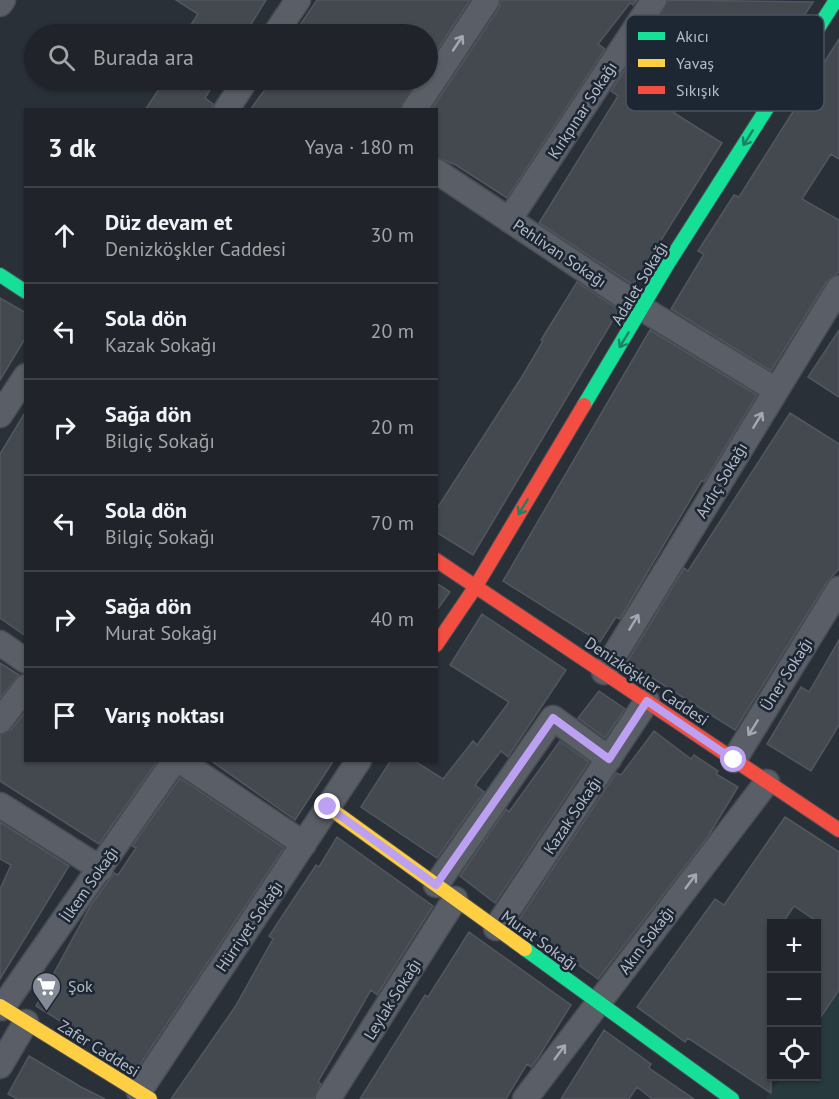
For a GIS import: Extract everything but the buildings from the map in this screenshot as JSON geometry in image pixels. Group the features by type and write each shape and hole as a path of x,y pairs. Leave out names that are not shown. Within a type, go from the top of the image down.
{"street":[{"path":"0,4 3,0"},
{"path":"282,24 298,0"},
{"path":"438,74 487,0"},
{"name":"Kırkpınar Sokağı","path":"644,15 654,0"},
{"name":"Adalet Sokağı","path":"824,19 836,0"},
{"name":"Kırkpınar Sokağı","path":"510,220 626,43"},
{"path":"227,108 239,90"},
{"path":"415,108 427,90"},
{"name":"Adalet Sokağı","path":"476,586 643,309 767,111"},
{"name":"Pehlivan Sokağı","path":"438,172 643,309 776,390"},
{"path":"0,275 24,291"},
{"name":"Ardıç Sokağı","path":"604,672 839,288"},
{"path":"0,415 24,379"},
{"name":"Denizköşkler Caddesi","path":"438,561 839,830"},
{"path":"438,642 476,586"},
{"name":"Üner Sokağı","path":"734,760 839,589"},
{"path":"0,643 24,660"},
{"path":"0,721 24,690"},
{"name":"Kazak Sokağı","path":"496,928 647,701"},
{"path":"436,885 553,718 609,759"},
{"name":"İlkem Sokağı","path":"1,1007 176,762"},
{"path":"180,762 304,844"},
{"name":"Hürriyet Sokağı","path":"144,1096 359,762"},
{"name":"Akın Sokağı","path":"525,1099 767,782"},
{"path":"0,804 101,869"},
{"name":"Murat Sokağı","path":"328,807 732,1099"},
{"name":"Leylak Sokağı","path":"328,1099 455,899"},
{"name":"Zafer Caddesi","path":"1,1007 144,1096"},
{"path":"0,1066 26,1022"}],"green space":[{"path":"839,990 839,1099 766,1099 778,1081 821,1081 821,1018"}],"traffic: fast":[{"path":"824,19 836,0"},
{"path":"584,405 669,262 765,111"},
{"path":"0,275 24,291"},
{"path":"525,949 732,1099"}],"traffic: slow":[{"path":"328,807 525,949"},
{"path":"0,1006 150,1099"}],"traffic: jam":[{"path":"438,642 476,586 584,405"},
{"path":"438,561 839,830"}],"place":[{"name":"Şok","path":"47,1012"}],"route":[{"path":"328,807 436,885 553,718 609,759 647,701 734,760"}]}
